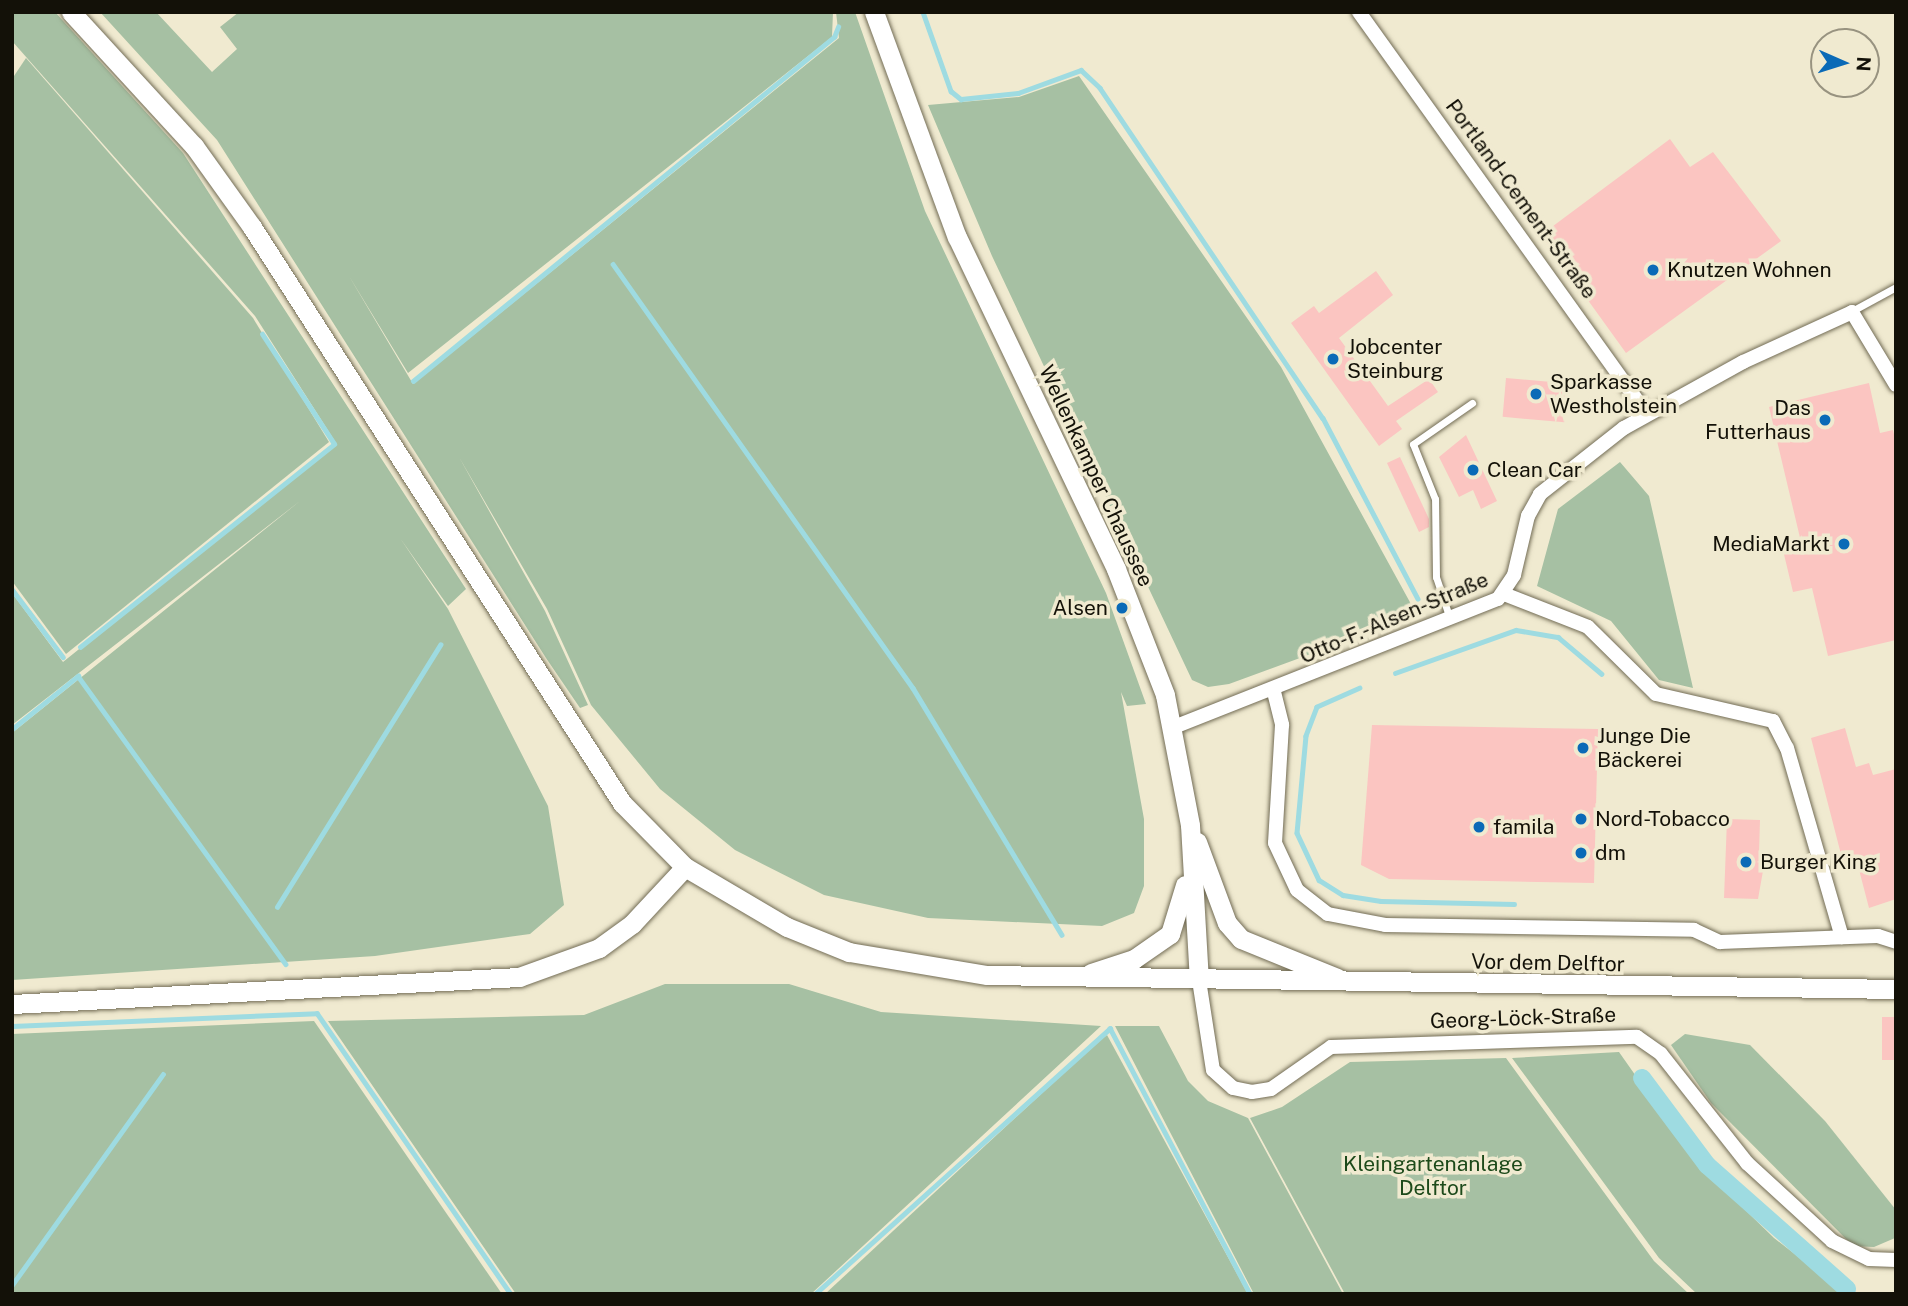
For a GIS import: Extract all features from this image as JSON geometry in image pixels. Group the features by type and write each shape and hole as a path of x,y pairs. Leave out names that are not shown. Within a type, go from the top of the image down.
{"main road":[{"name":"Vor dem Delftor","path":"71,12 194,146 446,527 582,751 622,803 685,867 786,927 849,952 975,973 1074,979 1896,989"},
{"name":"Wellenkamper Chaussee","path":"874,12 947,215 1116,569 1174,727 1190,825 1199,980"},
{"path":"1074,979 1135,959 1170,934 1183,908 1190,825"},
{"path":"1190,825 1227,923 1241,939 1354,984"},
{"path":"12,1004 519,977 599,948 632,924 685,867"}],"street":[{"name":"Portland-Cement-Straße","path":"1359,12 1646,413"},
{"name":"Otto-F.-Alsen-Straße","path":"1174,727 1274,692 1450,620 1504,594 1533,502 1591,450 1646,413 1852,312"},
{"path":"1852,312 1896,385"},
{"path":"1504,594 1588,627 1657,694 1773,721 1787,748 1842,937"},
{"path":"1274,692 1282,725 1275,844 1297,890 1328,914 1385,925 1694,930 1720,942 1842,937 1896,942"},
{"name":"Georg-Löck-Straße","path":"1199,980 1213,1070 1233,1088 1252,1092 1271,1089 1331,1047 1637,1037 1661,1054 1747,1163 1832,1241 1869,1259 1896,1260"}],"lane":[{"path":"1852,312 1896,287"},
{"path":"1450,620 1436,577 1435,499 1413,444 1472,403"}],"green space":[{"path":"12,12 55,12 183,153 466,589 448,606 400,538 448,609 548,806 564,905 530,934 375,956 12,980 12,733 300,501 12,725 12,593 63,662 336,443 255,316 12,41"},
{"path":"100,12 156,12 212,72 237,49 220,27 239,12 833,12 832,37 408,373 349,276 413,384 839,38 836,12 855,12 925,211 1106,593 1146,704 1127,706 1121,692 1144,819 1144,886 1134,913 1102,926 928,918 824,895 735,850 660,789 591,705 547,609 459,457 545,611 588,705 580,708 546,658 217,140"},
{"path":"26,58 253,318 329,442 66,654 12,581 12,79"},
{"path":"1079,76 1281,367 1417,615 1229,684 1208,687 1192,680 992,256 928,105 1019,97"},
{"path":"1620,462 1649,496 1693,688 1659,680 1611,621 1537,586 1558,509"},
{"path":"665,984 789,984 881,1012 1101,1026 811,1294 516,1294 328,1021 584,1015"},
{"path":"314,1021 502,1294 12,1294 12,1034"},
{"path":"1115,1026 1159,1026 1188,1081 1208,1101 1248,1118 1343,1294 1254,1294"},
{"path":"1685,1034 1750,1045 1825,1121 1896,1210 1895,1238 1874,1247 1853,1246 1711,1103 1671,1045"},
{"path":"1107,1035 1248,1294 825,1294 1095,1044"},
{"path":"1619,1052 1697,1163 1774,1238 1846,1294 1697,1294 1659,1258 1512,1058"},
{"name":"Kleingartenanlage Delftor","path":"1506,1058 1654,1261 1689,1294 1345,1294 1250,1118 1282,1107 1350,1062"}],"building":[{"name":"Knutzen Wohnen","path":"1670,139 1690,167 1713,152 1781,241 1626,353 1541,235"},
{"name":"Jobcenter Steinburg","path":"1376,271 1393,295 1339,338 1388,406 1429,379 1438,392 1396,421 1402,429 1379,446 1291,323 1314,306 1319,313"},
{"name":"Sparkasse Westholstein","path":"1506,378 1568,383 1564,422 1503,417"},
{"name":"MediaMarkt","path":"1869,383 1880,433 1893,430 1896,443 1896,640 1828,656 1812,588 1793,592 1782,546 1801,542 1769,407"},
{"name":"Clean Car","path":"1466,435 1497,501 1481,509 1473,490 1459,497 1439,457"},
{"path":"1400,457 1429,519 1429,527 1419,532 1387,463"},
{"name":"famila","path":"1372,725 1598,729 1594,883 1389,879 1361,865"},
{"path":"1845,728 1856,767 1869,763 1873,775 1896,769 1896,899 1869,908 1857,862 1844,866 1811,738"},
{"name":"Burger King","path":"1727,819 1760,820 1759,854 1766,854 1758,899 1724,898"},
{"path":"1882,1017 1896,1017 1896,1060 1882,1060"}],"waterway":[{"path":"923,12 951,91 961,99 1018,93 1081,70 1100,88 1323,418 1418,599"},
{"path":"413,381 834,37 838,27"},
{"path":"613,264 913,688 1062,935"},
{"path":"80,647 334,444 262,334"},
{"path":"12,589 63,657"},
{"path":"1395,673 1516,630 1558,637 1602,674"},
{"path":"277,907 440,645"},
{"path":"12,729 78,676 286,964"},
{"path":"1360,688 1317,707 1306,736 1297,833 1319,880 1343,895 1381,901 1514,904"},
{"path":"12,1026 317,1013 511,1294"},
{"path":"815,1294 1110,1028 1250,1294"},
{"path":"12,1285 163,1074"},
{"path":"1642,1078 1707,1165 1847,1289"}],"place":[{"name":"Knutzen Wohnen","path":"1653,270"},
{"name":"Jobcenter Steinburg","path":"1333,359"},
{"name":"Sparkasse Westholstein","path":"1536,394"},
{"name":"Das Futterhaus","path":"1825,420"},
{"name":"Clean Car","path":"1473,470"},
{"name":"MediaMarkt","path":"1844,544"},
{"name":"Alsen","path":"1122,608"},
{"name":"Junge Die Bäckerei","path":"1583,748"},
{"name":"Nord-Tobacco","path":"1581,819"},
{"name":"famila","path":"1479,827"},
{"name":"dm","path":"1581,853"},
{"name":"Burger King","path":"1746,862"}]}
